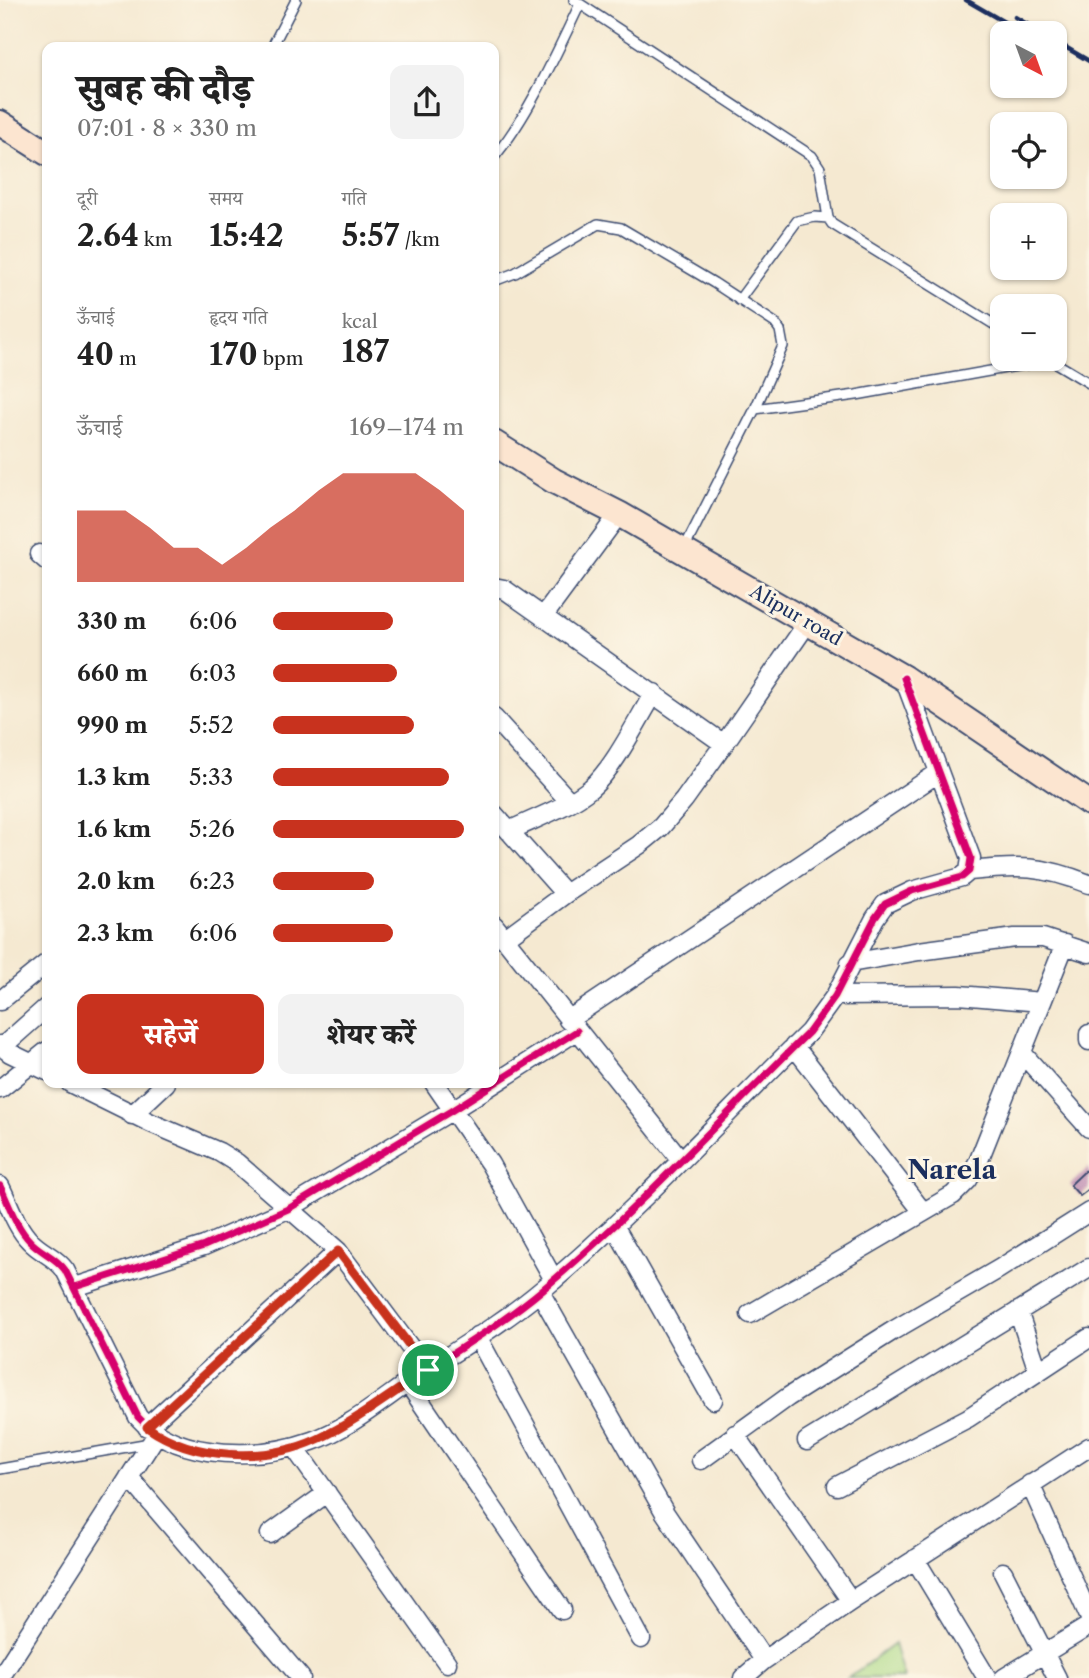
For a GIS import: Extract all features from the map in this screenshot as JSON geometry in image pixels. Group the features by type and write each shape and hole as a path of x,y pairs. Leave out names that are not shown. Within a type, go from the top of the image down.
{"street":[{"path":"0,123 42,150"},
{"name":"Alipur road","path":"499,446 554,481 619,514 904,678 1089,803"},
{"path":"543,617 619,514"},
{"path":"499,588 724,744"},
{"path":"681,1160 499,932 565,894 639,845 661,827 684,800 808,622"},
{"path":"904,678 971,858 969,871"},
{"path":"509,831 570,802 594,786 654,693"},
{"path":"499,724 570,802"},
{"path":"499,1077 938,773"},
{"path":"499,820 565,894"},
{"path":"0,1186 24,1234 35,1246 58,1261 75,1287 138,1417 152,1434 199,1450 226,1454 263,1453 293,1447 336,1430 428,1370 540,1292 615,1227 821,1017 885,904 898,896 962,877 969,871 1016,866 1039,868 1089,884"},
{"path":"850,963 1015,939 1044,938 1089,953"},
{"path":"750,1314 953,1195 968,1180 979,1160 1065,944"},
{"path":"0,1001 42,967"},
{"path":"835,996 959,995 1042,1002"},
{"path":"40,1068 1,1046 42,1011"},
{"path":"1089,1034 1089,1041"},
{"path":"794,1046 923,1212"},
{"path":"1022,1053 1089,1128"},
{"path":"0,1089 40,1068"},
{"path":"80,1088 132,1115 228,1157 338,1251 428,1370"},
{"path":"132,1115 161,1088"},
{"path":"437,1088 490,1164 554,1279"},
{"path":"75,1287 204,1246 288,1209 451,1111 484,1088"},
{"path":"701,1460 788,1397 1089,1212"},
{"path":"615,1227 713,1400"},
{"path":"0,1678 128,1477 152,1434 338,1251"},
{"path":"807,1441 1089,1268"},
{"path":"540,1292 665,1513 764,1660"},
{"path":"1018,1311 1038,1371"},
{"path":"477,1336 641,1639"},
{"path":"837,1486 968,1419 1089,1338"},
{"path":"408,1383 562,1610"},
{"path":"736,1434 850,1601"},
{"path":"293,1447 447,1663"},
{"path":"743,1678 764,1660 850,1601 1089,1447"},
{"path":"128,1477 301,1678"},
{"path":"1030,1484 1089,1616"},
{"path":"270,1534 327,1493"},
{"path":"915,1559 987,1678"},
{"path":"1003,1572 1057,1678"},
{"path":"1004,1678 1089,1626"}],"lane":[{"path":"275,42 296,0"},
{"path":"499,152 551,64 577,2 812,156 820,168 828,218 838,229 990,322"},
{"path":"739,300 797,221 815,217 828,218"},
{"path":"499,279 515,273 598,224 621,228 775,323 780,330 783,346 755,409 683,551"},
{"path":"1067,369 1089,383"},
{"path":"755,409 856,395 990,370"},
{"path":"0,1469 152,1434"}],"green space":[{"path":"894,1644 904,1678 848,1678"}],"building":[{"path":"1089,1167 1089,1189 1080,1196 1070,1185"}],"railway":[{"path":"966,0 1002,21"},
{"path":"1015,17 1022,21"},
{"path":"1068,49 1089,61"}],"cycle path":[{"path":"0,1186 25,1235 65,1270 138,1417 153,1430 179,1444 198,1449 247,1453 299,1445 340,1429 512,1313 577,1260 645,1197 809,1032 835,996 875,918 885,904 912,891 962,877 969,871 971,858 904,678"},
{"path":"499,1081 577,1031"},
{"path":"75,1287 204,1246 288,1209 487,1088"}],"district":[{"name":"Narela","path":"952,1170"}],"route":[{"path":"338,1251 428,1370 336,1430 293,1447 263,1453 226,1454 199,1450 172,1441 147,1427 338,1251"}]}
